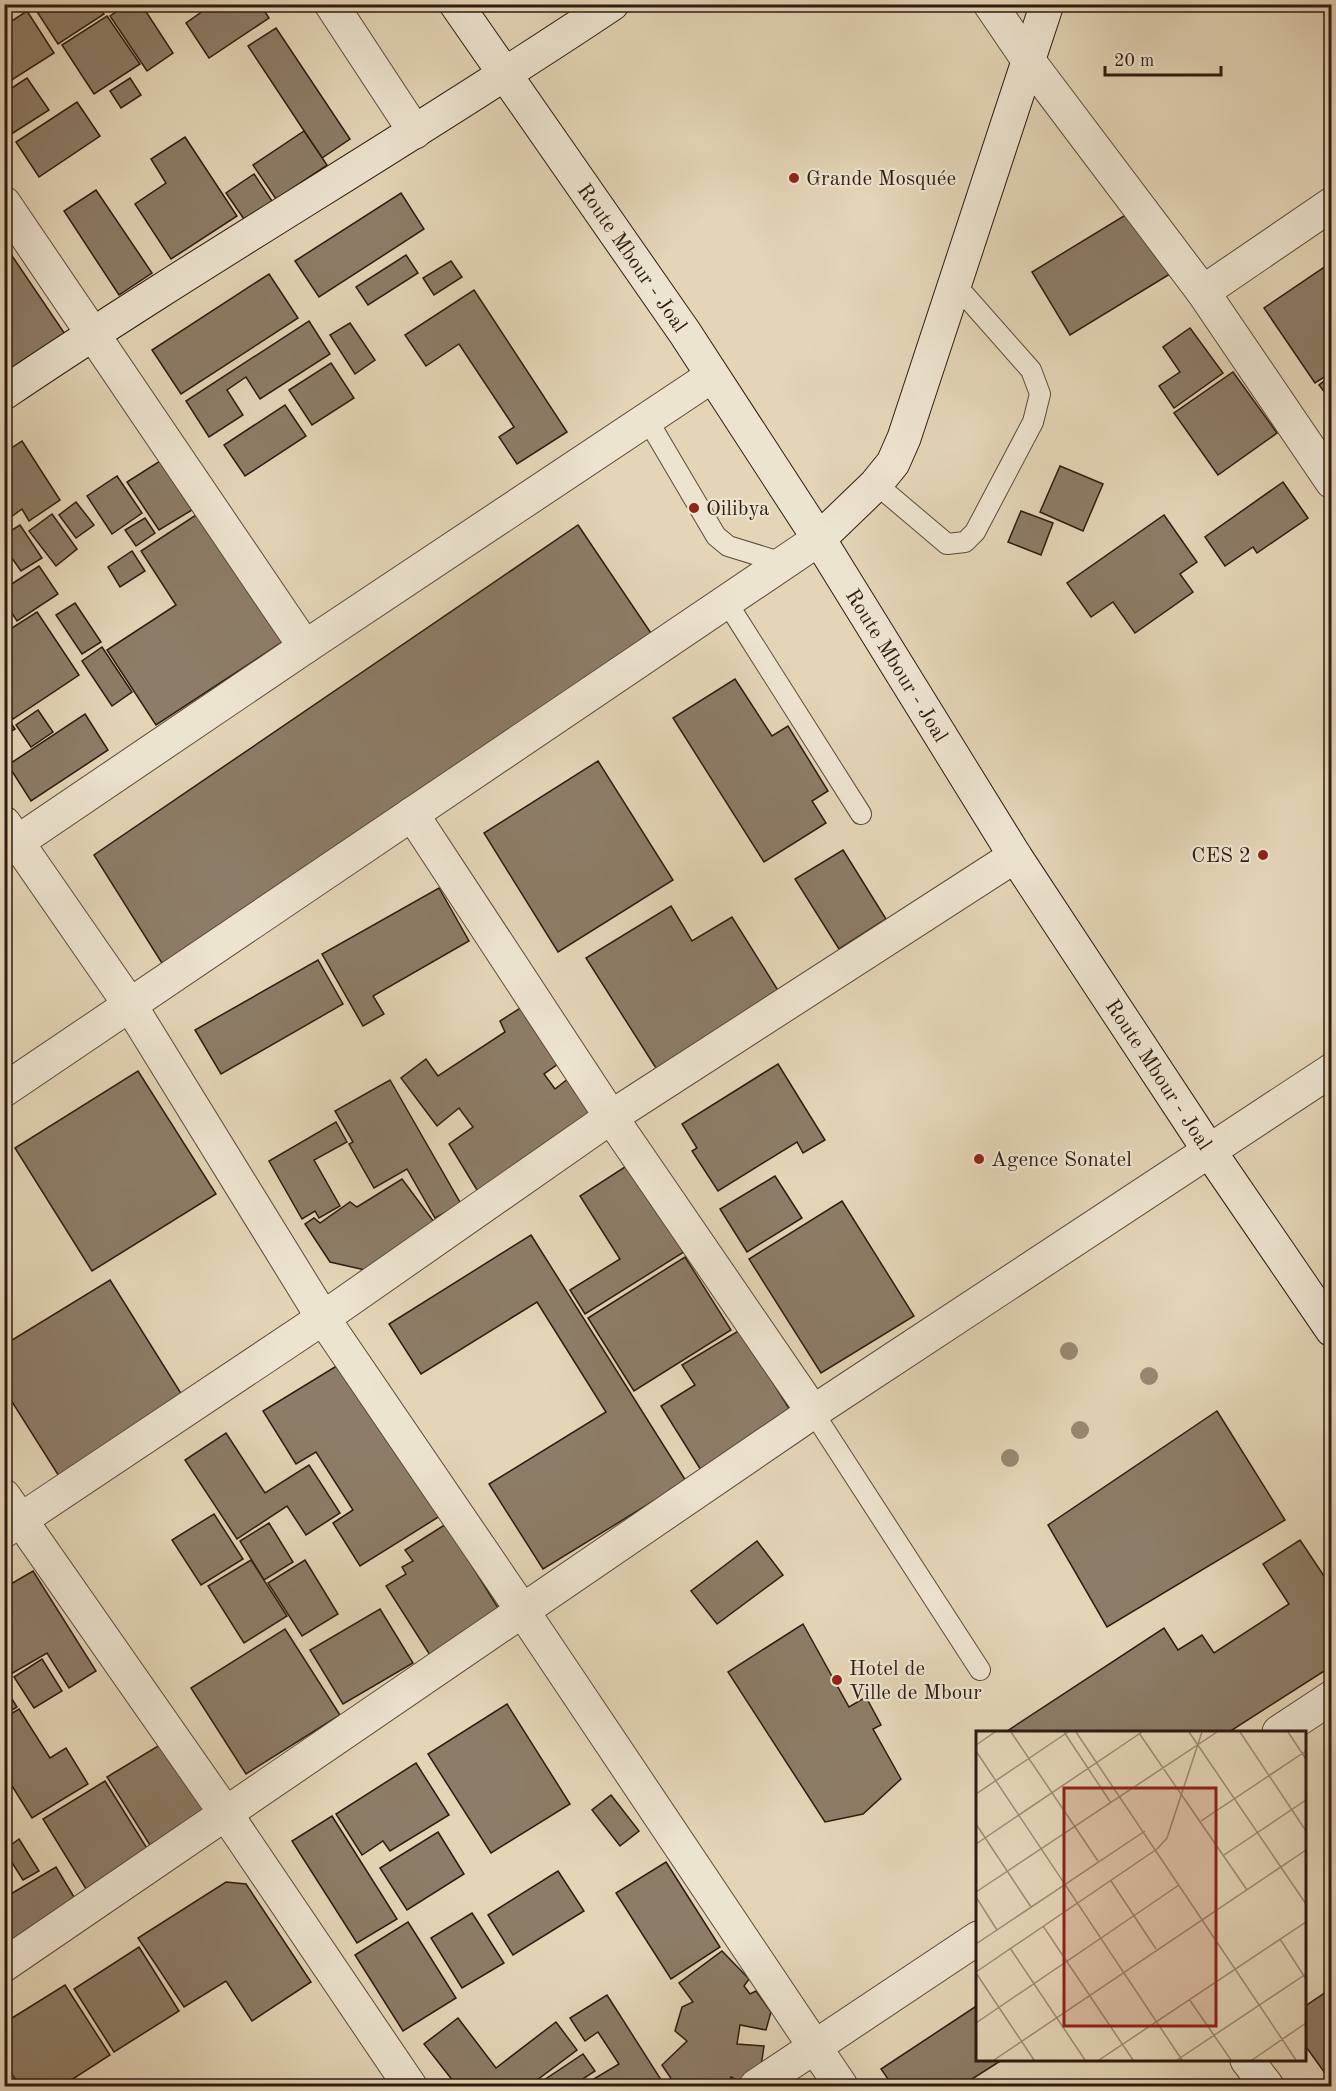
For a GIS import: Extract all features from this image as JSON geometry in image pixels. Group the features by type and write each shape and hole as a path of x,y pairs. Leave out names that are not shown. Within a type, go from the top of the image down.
{"street":[{"path":"331,4 415,132"},
{"name":"Route Mbour - Joal","path":"456,4 678,324 819,539 1015,856 1332,1330"},
{"path":"4,393 93,333 504,76 612,4"},
{"path":"990,4 1028,60 1203,292 1332,482"},
{"path":"4,1090 819,539 876,484 892,463 904,438 1047,4"},
{"path":"4,203 305,647"},
{"path":"1203,292 1332,204"},
{"path":"712,376 305,647 9,839 130,1005 323,1318 841,2086"},
{"path":"412,814 611,1117 813,1412"},
{"path":"410,2086 226,1814 10,1516 323,1318 611,1117 1015,856"},
{"path":"4,1965 813,1412 1332,1070"},
{"path":"1281,1731 1332,1697"},
{"path":"756,2086 976,1939"},
{"path":"1248,2061 1267,2086"}],"lane":[{"path":"876,484 947,544 965,542 975,532 1033,422 1040,394 1031,370 955,284"},
{"path":"647,419 716,536 728,546 783,563"},
{"path":"726,601 861,814"},
{"path":"813,1412 980,1670"}],"building":[{"path":"32,4 97,4 104,14 58,44"},
{"path":"128,4 141,4 173,53 147,71 110,16"},
{"path":"213,4 260,4 269,18 209,58 186,23"},
{"path":"27,11 54,53 4,85 4,26"},
{"path":"107,16 140,64 94,94 62,45"},
{"path":"276,28 350,139 322,158 248,46"},
{"path":"27,78 49,110 13,133 4,120 4,93"},
{"path":"130,78 141,95 121,108 110,91"},
{"path":"77,102 100,136 39,177 16,142"},
{"path":"304,131 327,165 276,199 253,165"},
{"path":"185,137 237,216 171,259 135,204 166,183 151,159"},
{"path":"254,174 274,204 246,222 226,193"},
{"path":"96,190 152,273 119,295 64,211"},
{"path":"401,193 424,229 319,297 295,261"},
{"path":"1132,211 1170,274 1070,335 1032,272"},
{"path":"4,244 67,337 4,378 4,332 7,330 4,327"},
{"path":"406,255 418,273 368,305 356,287"},
{"path":"451,261 462,277 434,295 423,278"},
{"path":"1332,262 1332,372 1315,383 1264,308"},
{"path":"269,274 298,318 181,394 152,350"},
{"path":"474,290 567,432 517,464 499,437 514,427 459,344 426,366 405,335"},
{"path":"309,321 330,354 260,399 246,377 227,390 243,415 209,437 186,401"},
{"path":"350,323 375,360 355,374 330,335"},
{"path":"1190,328 1223,373 1174,408 1159,386 1180,372 1163,347"},
{"path":"331,363 354,398 312,425 289,390"},
{"path":"1233,372 1277,433 1218,475 1174,413"},
{"path":"1332,375 1332,402 1319,385"},
{"path":"285,405 306,436 245,476 224,445"},
{"path":"22,441 60,500 29,521 22,509 11,517 4,507 4,453"},
{"path":"160,461 192,510 159,530 127,482"},
{"path":"1060,466 1103,484 1083,531 1040,512"},
{"path":"117,476 142,513 112,534 87,496"},
{"path":"1283,482 1308,518 1257,553 1253,547 1225,566 1205,537"},
{"path":"76,502 94,525 76,538 59,515"},
{"path":"1021,511 1053,523 1041,555 1008,542"},
{"path":"199,513 284,641 156,725 107,650 176,605 141,551"},
{"path":"52,514 77,549 56,566 29,531"},
{"path":"1164,515 1197,562 1180,574 1193,592 1135,633 1113,602 1091,617 1067,583"},
{"path":"145,518 155,533 136,546 125,530"},
{"path":"20,525 42,558 21,571 4,547 4,535"},
{"path":"578,525 657,642 165,968 94,855"},
{"path":"132,551 145,571 120,587 108,567"},
{"path":"39,566 58,594 17,621 4,601 4,589"},
{"path":"75,603 101,642 82,654 56,615"},
{"path":"37,612 79,675 13,719 4,707 4,633"},
{"path":"102,647 132,692 112,706 82,661"},
{"path":"735,679 772,736 788,726 828,791 812,801 826,823 764,862 673,718"},
{"path":"38,710 53,732 31,747 16,725"},
{"path":"4,713 15,729 4,736"},
{"path":"85,714 108,750 31,801 8,765"},
{"path":"598,761 673,880 558,952 484,833"},
{"path":"843,850 886,919 839,949 795,879"},
{"path":"439,888 469,941 373,996 384,1014 363,1026 322,954"},
{"path":"671,906 692,941 732,917 784,1000 661,1076 586,958"},
{"path":"318,960 343,1004 221,1074 195,1030"},
{"path":"533,1000 568,1057 544,1074 555,1089 578,1071 605,1114 480,1195 449,1144 473,1127 459,1108 437,1126 401,1078 426,1059 438,1076 505,1032 500,1021"},
{"path":"778,1064 825,1140 803,1153 797,1142 718,1191 692,1151 697,1148 682,1124"},
{"path":"138,1071 216,1194 92,1271 15,1148"},
{"path":"390,1080 461,1204 435,1218 407,1169 374,1188 349,1144 353,1142 335,1111"},
{"path":"336,1122 347,1142 314,1160 340,1206 319,1218 315,1211 302,1219 269,1161"},
{"path":"631,1163 687,1250 585,1314 570,1290 620,1259 580,1196"},
{"path":"775,1176 802,1218 747,1252 720,1209"},
{"path":"402,1179 434,1222 365,1270 330,1262 305,1224 314,1218 320,1223 350,1202 357,1207"},
{"path":"842,1201 914,1316 821,1373 749,1259"},
{"path":"531,1235 686,1481 543,1569 489,1484 606,1412 537,1302 421,1374 389,1324"},
{"path":"685,1257 731,1330 634,1391 588,1318"},
{"path":"110,1280 187,1403 62,1481 4,1389 4,1345"},
{"path":"740,1330 795,1418 704,1475 661,1406 695,1385 682,1365"},
{"path":"343,1362 440,1516 360,1566 333,1523 353,1510 316,1452 296,1464 263,1411"},
{"path":"1217,1411 1285,1520 1107,1627 1048,1525"},
{"path":"226,1433 265,1493 309,1465 340,1513 306,1535 287,1506 237,1539 185,1460"},
{"path":"214,1514 243,1559 201,1585 172,1540"},
{"path":"269,1523 293,1562 264,1580 240,1541"},
{"path":"446,1524 500,1611 430,1655 386,1586 406,1574 402,1567 413,1561 405,1550"},
{"path":"1300,1540 1332,1588 1332,1666 1231,1731 1007,1731 1164,1628 1178,1650 1202,1635 1214,1653 1289,1604 1263,1564"},
{"path":"757,1541 783,1575 717,1624 691,1591"},
{"path":"251,1560 287,1616 244,1643 208,1586"},
{"path":"305,1560 338,1614 302,1636 268,1583"},
{"path":"33,1571 96,1671 69,1688 47,1653 4,1678 4,1588"},
{"path":"380,1609 413,1663 343,1704 310,1650"},
{"path":"803,1624 849,1707 866,1697 881,1725 873,1729 901,1779 863,1814 825,1822 728,1672"},
{"path":"285,1629 340,1715 246,1774 191,1688"},
{"path":"42,1659 62,1691 34,1708 14,1677"},
{"path":"4,1686 17,1707 4,1715"},
{"path":"507,1704 570,1804 491,1853 428,1754"},
{"path":"19,1709 50,1758 66,1748 88,1784 32,1818 4,1773 4,1718"},
{"path":"163,1743 211,1819 155,1853 107,1777"},
{"path":"416,1763 449,1815 390,1851 383,1841 362,1855 336,1814"},
{"path":"105,1781 153,1858 91,1897 43,1819"},
{"path":"611,1795 639,1831 620,1846 592,1810"},
{"path":"332,1816 397,1919 357,1943 292,1841"},
{"path":"438,1832 464,1874 407,1910 380,1868"},
{"path":"19,1839 39,1871 23,1880 4,1850"},
{"path":"666,1862 720,1947 671,1979 616,1893"},
{"path":"56,1867 77,1902 10,1943 4,1934 4,1898"},
{"path":"558,1871 584,1911 513,1955 488,1915"},
{"path":"226,1882 246,1884 311,1982 252,2021 226,1981 184,2007 138,1938"},
{"path":"472,1913 504,1963 462,1988 431,1938"},
{"path":"408,1922 456,1998 403,2031 355,1955"},
{"path":"139,1947 179,2011 114,2052 74,1989"},
{"path":"722,1951 749,1979 744,1986 750,1994 756,1991 771,2012 766,2030 740,2025 737,2044 764,2046 761,2066 740,2082 731,2077 729,2086 676,2086 662,2065 687,2041 675,2031 682,2007 693,2002 679,1983"},
{"path":"65,1985 110,2055 62,2086 20,2086 4,2063 4,2023"},
{"path":"1329,1990 1332,1993 1332,2083 1306,2047 1306,2006"},
{"path":"607,1995 665,2086 582,2086 619,2064 598,2032 585,2041 570,2018"},
{"path":"976,2006 976,2061 1000,2061 961,2086 893,2086 881,2069"},
{"path":"458,2018 496,2068 556,2022 577,2050 529,2086 457,2086 424,2044"},
{"path":"583,2054 595,2071 572,2086 535,2086"}],"place":[{"name":"Grande Mosquée","path":"794,178"},
{"name":"Oilibya","path":"694,508"},
{"name":"CES 2","path":"1263,855"},
{"name":"Agence Sonatel","path":"979,1159"},
{"name":"Hotel de Ville de Mbour","path":"837,1680"}]}
